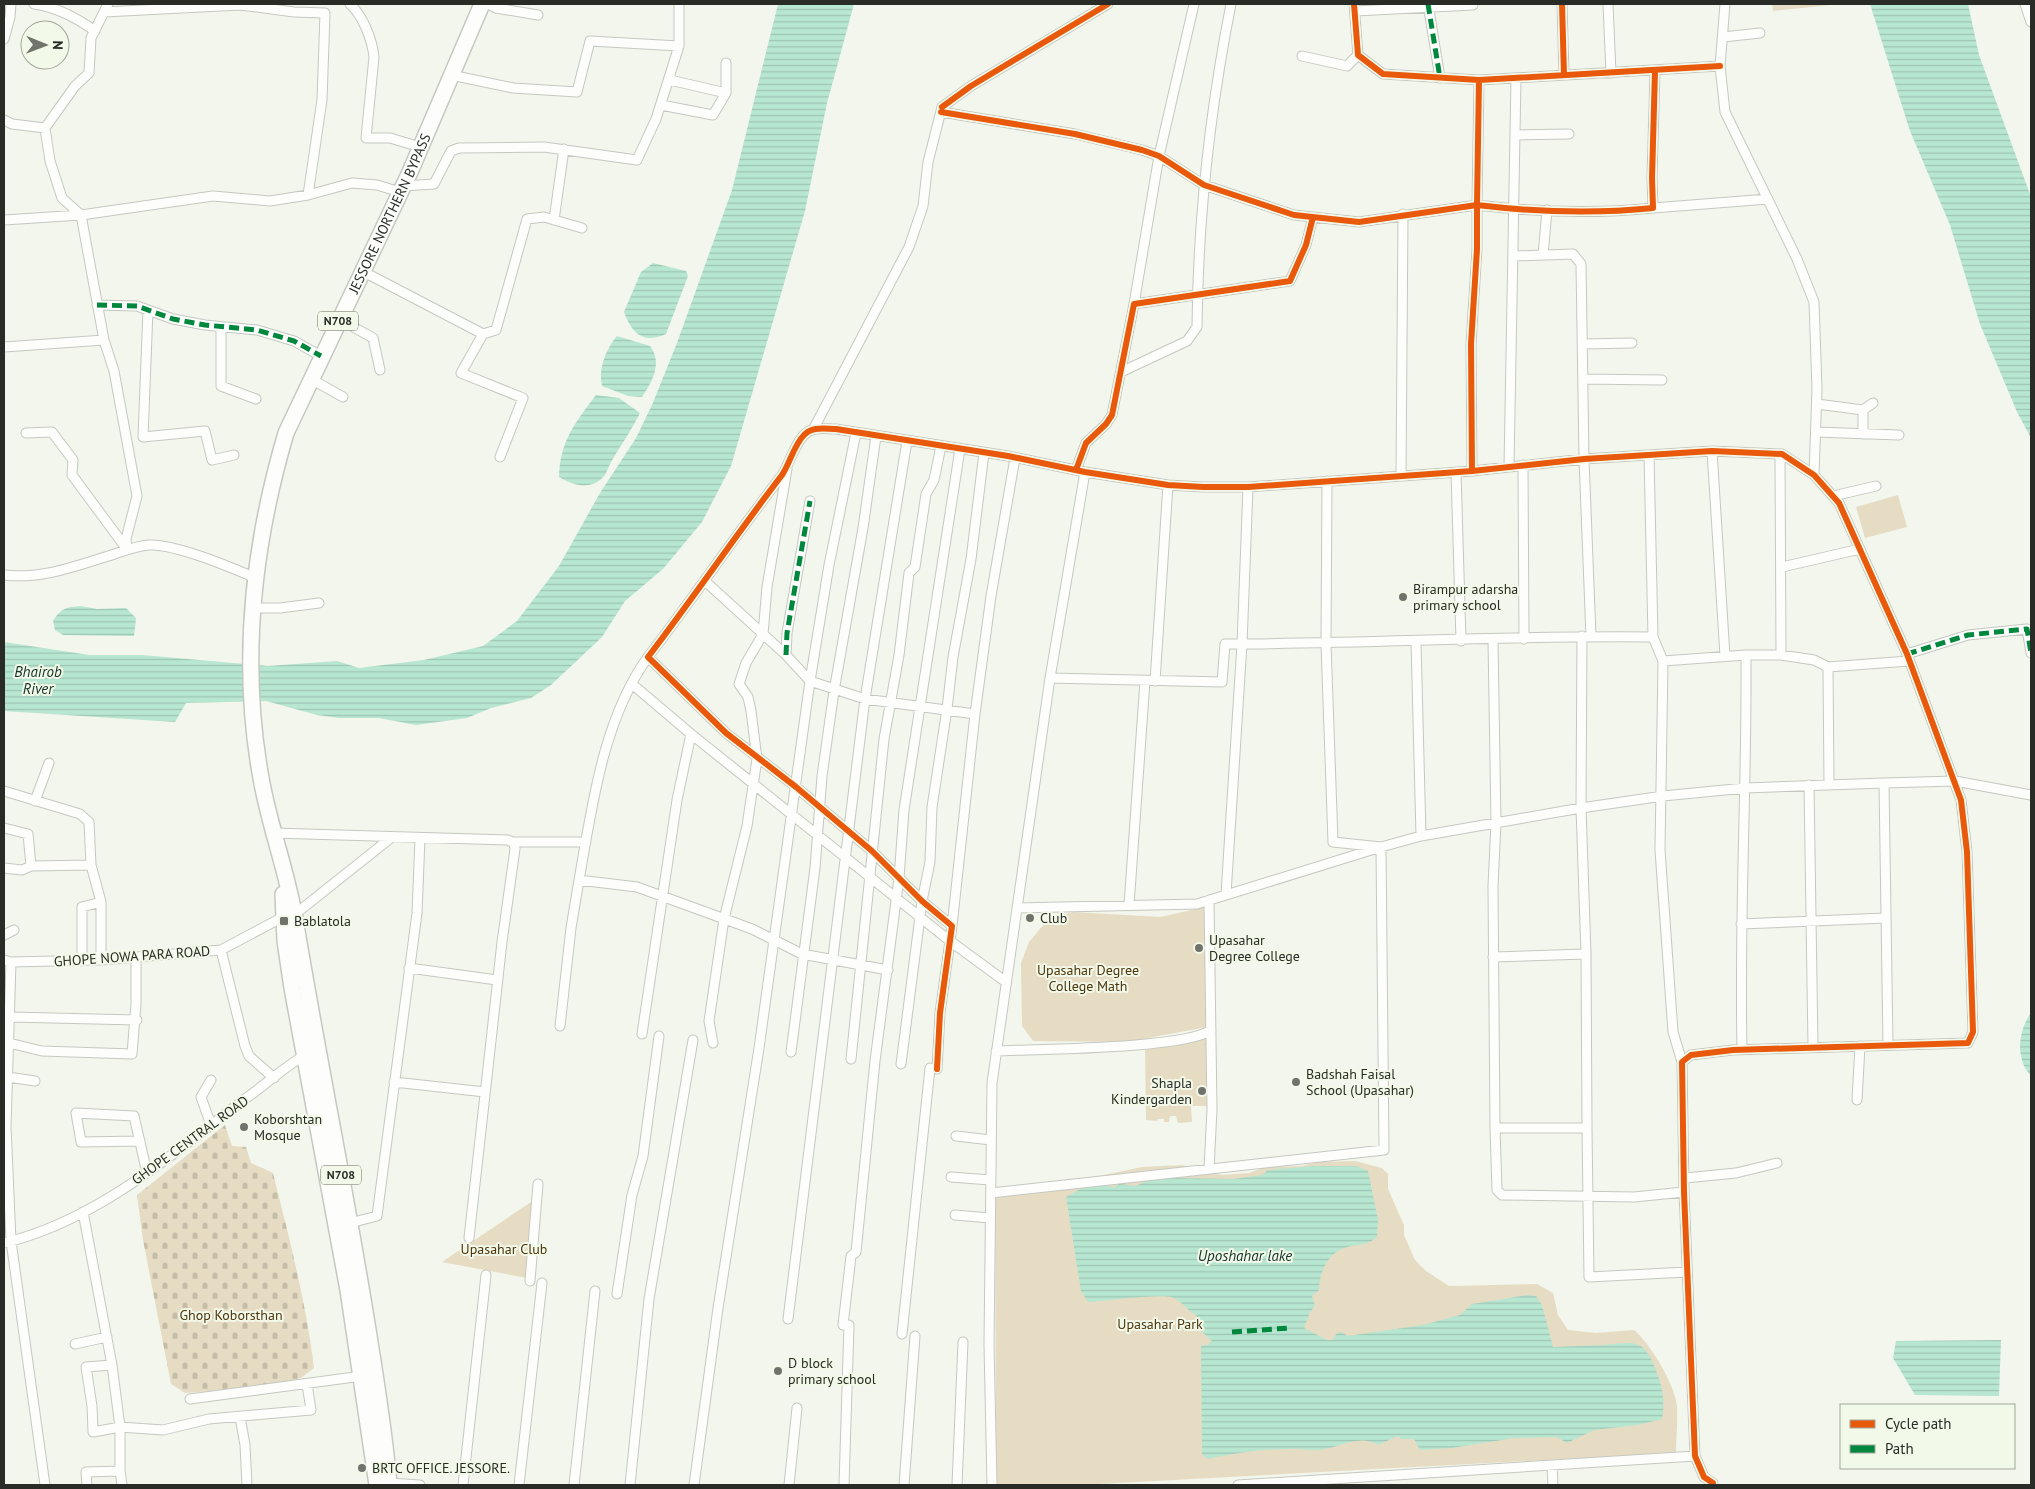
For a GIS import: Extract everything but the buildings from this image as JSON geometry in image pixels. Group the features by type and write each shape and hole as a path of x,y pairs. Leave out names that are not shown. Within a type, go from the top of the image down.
{"highway":[{"name":"JESSORE NORTHERN BYPASS","path":"273,833 261,780 252,715 250,654 252,608 256,578 276,465 286,433 310,379 401,189 482,4"},
{"name":"N708","path":"273,833 282,867 362,1376 385,1484"},
{"name":"N708","path":"311,1053 350,1223 386,1444 385,1484"}],"street":[{"path":"4,39 10,17 11,4"},
{"path":"34,4 45,5 80,20 94,31"},
{"path":"350,4 366,28 374,57 366,138 390,138 420,147"},
{"path":"488,4 496,8 538,15"},
{"path":"4,220 80,215 213,196 270,201 308,195 352,183 401,189 434,184 451,151 459,148 544,147 637,160 661,106 670,80 679,46 679,4"},
{"path":"560,1026 571,928 586,842 607,745 620,706 648,657 706,582 731,542 788,466 803,435 814,428 909,247 922,206 928,162 942,107 972,86 1108,4"},
{"path":"992,1485 989,1344 990,1180 992,1083 996,1050 1080,471 1086,443 1106,424 1112,415 1134,304 1159,156 1194,4"},
{"path":"1121,372 1187,341 1197,327 1197,293 1204,184 1220,60 1231,4"},
{"path":"1562,4 1564,75"},
{"path":"1608,4 1611,73"},
{"path":"1725,4 1720,66 1725,112 1797,259 1814,302 1817,404 1814,475"},
{"path":"2025,4 2031,22"},
{"path":"127,550 126,539 137,496 114,371 104,340 80,215 62,198 50,161 45,128 75,86 89,73 91,38 106,8 240,5 294,12 325,13 322,100 308,195"},
{"path":"1429,5 1440,78"},
{"path":"1473,5 1355,7 1358,55 1382,74 1479,80 1720,66"},
{"path":"1723,37 1760,33"},
{"path":"451,75 514,88 577,92 590,41 679,46"},
{"path":"1302,56 1347,66 1358,55"},
{"path":"661,106 713,115 726,93 726,63"},
{"path":"1654,208 1652,178 1655,71"},
{"path":"1509,467 1516,78"},
{"path":"670,80 726,93"},
{"path":"1472,471 1471,344 1476,249 1479,80"},
{"path":"941,112 1075,134 1159,156 1204,184 1294,215 1359,222 1403,214 1476,205 1514,209 1630,210 1768,199"},
{"path":"4,120 12,124 45,128"},
{"path":"1515,135 1568,134"},
{"path":"554,220 564,149"},
{"path":"1543,255 1547,210"},
{"path":"1401,476 1403,214"},
{"path":"500,457 523,398 461,373 483,334 496,330 527,219 544,217 582,228"},
{"path":"1134,304 1197,293 1290,281 1306,245 1313,217"},
{"path":"1513,256 1573,254 1581,264 1587,636 1581,808 1586,954 1589,1277 1687,1272"},
{"path":"362,271 483,334"},
{"path":"97,305 137,306 173,319 221,328 257,330 294,341 321,356"},
{"path":"148,310 143,437 205,431 212,460 234,456"},
{"path":"339,319 372,338 380,370"},
{"path":"221,328 221,386 256,399"},
{"path":"4,347 104,340"},
{"path":"1583,344 1632,343"},
{"path":"310,379 343,397"},
{"path":"1583,379 1662,380"},
{"path":"1817,404 1863,410 1873,403"},
{"path":"1863,410 1863,434"},
{"path":"814,428 960,449 1168,485 1248,486 1472,471 1584,459 1712,451 1780,454 1814,475 1839,503 1860,549 1908,658 1961,800 1967,852 1973,1032 1968,1043 1742,1049 1691,1055 1682,1062"},
{"path":"26,433 52,432 74,460 72,475 127,550"},
{"path":"1816,432 1899,435"},
{"path":"694,1485 718,1308 774,942 810,682 829,565 856,433"},
{"path":"791,1052 834,691 863,528 876,436"},
{"path":"788,1319 865,699 907,441"},
{"path":"851,1058 884,739 909,573 915,566 926,494 934,480 940,446"},
{"path":"844,1485 846,1325 851,1256 856,1252 875,1061 897,898 904,810 918,706 960,449"},
{"path":"1712,451 1725,656"},
{"path":"901,1064 922,901 930,862 932,807 953,657 971,559 984,453"},
{"path":"1780,454 1781,655"},
{"path":"1649,455 1653,637 1663,661 1663,796 1660,850 1673,1032 1682,1062 1684,1192 1695,1456 1704,1477 1713,1485"},
{"path":"902,1334 933,1068 952,926 975,714 1015,458"},
{"path":"1523,465 1524,639"},
{"path":"713,1043 709,1021 724,919 747,826 757,759 752,711 748,697 739,684 746,663 764,634 767,587 788,466"},
{"path":"1456,472 1461,641"},
{"path":"1327,481 1326,644 1333,842 1381,847"},
{"path":"1155,681 1168,485"},
{"path":"1226,894 1242,644 1248,486"},
{"path":"1833,496 1876,486"},
{"path":"786,655 787,633 810,501"},
{"path":"4,575 25,577 57,572 127,550 150,545 184,552 220,563 256,578"},
{"path":"1782,567 1860,549"},
{"path":"706,582 786,655 810,682 834,691 865,699 891,701 975,714"},
{"path":"252,608 280,608 320,603"},
{"path":"1663,661 1725,656 1781,655 1814,660 1828,667 1908,658 1968,636 2027,628 2031,653"},
{"path":"1050,678 1222,682 1225,644 1326,644 1587,636 1653,637"},
{"path":"1493,640 1496,823 1493,957 1497,1190 1499,1193 1588,1194 1634,1197 1684,1192"},
{"path":"1416,642 1421,836"},
{"path":"1742,1049 1741,924 1746,655"},
{"path":"648,657 726,733 757,759 820,806 872,851 922,901 952,926"},
{"path":"1828,667 1829,784"},
{"path":"1129,905 1145,681"},
{"path":"632,684 817,837 950,941 1006,982"},
{"path":"642,1034 677,800 691,734"},
{"path":"35,801 49,763"},
{"path":"1017,908 1197,904 1421,836 1581,808 1663,796 1745,788 1955,781 2031,795"},
{"path":"1884,783 1888,1046"},
{"path":"1809,785 1813,1047"},
{"path":"4,791 80,814 89,822 91,865 101,902 101,960"},
{"path":"4,828 28,834 31,866"},
{"path":"273,833 508,840 512,842 586,842"},
{"name":"GHOPE NOWA PARA ROAD","path":"7,961 82,962 222,950 289,916 392,837"},
{"path":"350,1223 377,1216 417,913 420,838"},
{"path":"469,1238 497,980 516,849 512,842"},
{"path":"990,1193 1384,1150 1381,847"},
{"path":"4,868 22,870 31,866 91,865"},
{"path":"579,880 637,887 752,929 774,942 802,954 888,970"},
{"path":"1209,900 1212,1109 1210,1169"},
{"path":"82,962 82,907 101,902"},
{"path":"1741,924 1885,918"},
{"path":"4,935 14,930"},
{"path":"222,950 249,1056 274,1078"},
{"path":"1493,957 1586,954"},
{"path":"9,1043 42,1051 132,1054 136,1004 136,958"},
{"path":"7,961 7,1006 10,1017 5,1126 8,1242 45,1485"},
{"path":"409,968 497,980"},
{"path":"10,1017 137,1020"},
{"path":"996,1050 1158,1043 1203,1036 1211,1030"},
{"path":"617,1294 632,1195 643,1156 659,1036"},
{"path":"630,1485 649,1299 693,1040"},
{"path":"1857,1100 1860,1046"},
{"name":"GHOPE CENTRAL ROAD","path":"8,1242 82,1212 146,1174 274,1078 311,1053"},
{"path":"8,1077 36,1081"},
{"path":"211,1080 200,1097 211,1125"},
{"path":"394,1082 485,1092"},
{"path":"140,1141 80,1142 76,1113 134,1116 140,1141 146,1174"},
{"path":"1495,1128 1587,1128"},
{"path":"956,1136 991,1140"},
{"path":"1685,1178 1736,1173 1777,1162"},
{"path":"951,1177 990,1180"},
{"path":"530,1281 538,1184"},
{"path":"82,1212 112,1365 120,1427 120,1471 122,1485"},
{"path":"955,1216 990,1218"},
{"path":"463,1485 486,1275"},
{"path":"519,1485 542,1283"},
{"path":"574,1485 595,1291"},
{"path":"75,1344 107,1336"},
{"path":"904,1485 915,1336"},
{"path":"957,1485 962,1342"},
{"path":"112,1365 86,1367 92,1406 93,1432 120,1427 163,1430 209,1419 311,1410 307,1384"},
{"path":"190,1398 362,1376"},
{"path":"789,1485 796,1408"},
{"path":"240,1417 245,1446 247,1485"},
{"path":"1238,1485 1356,1482 1695,1456"},
{"path":"1552,1466 1553,1485"},
{"path":"87,1485 86,1472 120,1471"},
{"path":"385,1484 420,1485"}],"green space":[{"path":"1772,4 1840,4 1773,11"},
{"path":"1898,495 1907,527 1865,538 1856,507"},
{"name":"Upasahar Degree College Math","path":"1205,907 1208,1027 1126,1042 1033,1041 1022,1026 1021,963 1029,942 1049,918 1073,912 1160,917"},
{"path":"1207,1038 1211,1106 1191,1106 1192,1122 1178,1123 1176,1116 1170,1116 1169,1122 1164,1122 1164,1119 1158,1119 1157,1121 1146,1120 1145,1047"},
{"name":"Ghop Koborsthan","path":"225,1125 232,1146 246,1147 251,1163 273,1173 302,1294 314,1368 301,1378 265,1387 185,1393 171,1384 143,1240 137,1195"},
{"name":"Upasahar Park","path":"1355,1161 1382,1168 1388,1174 1388,1189 1404,1225 1404,1235 1415,1260 1426,1271 1449,1286 1537,1284 1553,1293 1558,1315 1568,1330 1596,1333 1634,1330 1661,1366 1676,1398 1676,1453 1081,1485 996,1485 995,1190 1099,1176 1142,1167 1182,1165 1222,1175 1249,1173 1266,1167 1302,1166 1317,1162"},
{"name":"Upasahar Club","path":"534,1200 527,1278 442,1262"}],"water":[{"name":"Bhairob River","path":"778,4 854,4 827,103 805,211 731,466 702,522 663,569 625,601 602,637 551,685 531,698 491,708 467,718 416,725 379,718 339,718 317,715 266,701 186,703 175,722 4,711 4,642 89,655 142,655 268,666 337,661 359,668 424,660 483,646 517,621 559,566 600,493 636,438 652,405 677,343 732,190"},
{"path":"1870,4 1968,4 1979,55 2031,197 2031,438 2017,412 1980,324 1950,225 1910,131"},
{"path":"653,263 686,271 688,276 666,334 651,338 639,335 627,320 624,312 641,272"},
{"path":"617,336 650,346 654,352 656,359 655,372 642,397 628,396 602,386 601,373 604,359 609,347"},
{"path":"596,395 619,398 640,413 605,475 600,480 589,485 577,485 559,477 562,453 575,424"},
{"path":"81,606 97,609 126,608 136,618 134,636 63,635 55,630 53,621 59,613 68,608"},
{"path":"2031,1013 2031,1076 2022,1062 2020,1045 2023,1028"},
{"name":"Uposhahar lake","path":"1314,1166 1356,1166 1368,1171 1378,1220 1377,1237 1365,1243 1344,1248 1333,1255 1322,1271 1319,1290 1312,1296 1315,1306 1310,1312 1304,1328 1327,1340 1333,1340 1336,1334 1341,1332 1348,1336 1423,1325 1460,1315 1472,1304 1527,1295 1536,1296 1542,1305 1553,1347 1632,1343 1643,1348 1648,1353 1661,1385 1663,1396 1662,1419 1638,1425 1594,1430 1567,1443 1557,1437 1514,1438 1452,1448 1420,1450 1414,1439 1401,1439 1398,1436 1378,1445 1371,1442 1356,1441 1318,1450 1270,1450 1238,1453 1207,1459 1202,1454 1201,1346 1207,1345 1212,1341 1200,1330 1196,1315 1178,1300 1171,1297 1143,1297 1088,1302 1081,1291 1066,1197 1083,1188 1094,1185 1113,1188 1119,1184 1136,1186 1150,1179 1234,1179 1262,1175 1268,1170"},
{"path":"2001,1340 1999,1396 1915,1395 1893,1358 1896,1341"}],"marked path":[{"path":"1428,4 1440,78"},
{"path":"97,305 137,306 173,319 205,325 257,330 294,341 321,356"},
{"path":"786,655 787,633 810,501"},
{"path":"1907,654 1968,635 2027,629 2031,653"},
{"path":"1232,1332 1289,1328"}],"cycle path":[{"path":"942,107 971,86 1108,4"},
{"path":"1354,4 1358,55 1383,74 1479,80 1720,66"},
{"path":"1562,4 1564,75"},
{"path":"1479,80 1477,205 1543,211 1609,211 1653,208 1655,71"},
{"path":"941,112 1075,134 1142,150 1159,156 1204,185 1294,215 1359,222 1477,205 1477,249 1471,344 1472,471"},
{"path":"1076,470 1086,443 1106,424 1112,415 1134,304 1290,281 1306,245 1313,217"},
{"path":"937,1069 940,1013 952,926 922,901 872,851 796,787 726,733 648,657 782,475 797,444 807,432 819,429 836,429 1008,456 1085,472 1168,485 1203,487 1248,487 1472,471 1584,459 1712,451 1782,454 1814,475 1839,503 1907,654 1961,800 1967,852 1973,1032 1968,1043 1733,1050 1691,1055 1682,1062 1684,1192 1695,1456 1704,1477 1713,1485"}],"place":[{"name":"Birampur adarsha primary school","path":"1403,597"},
{"name":"Club","path":"1030,918"},
{"name":"Bablatola","path":"284,921"},
{"name":"Upasahar Degree College","path":"1199,948"},
{"name":"Badshah Faisal School (Upasahar)","path":"1296,1082"},
{"name":"Shapla Kindergarden","path":"1202,1091"},
{"name":"Koborshtan Mosque","path":"244,1127"},
{"name":"D block primary school","path":"778,1371"},
{"name":"BRTC OFFICE. JESSORE.","path":"362,1468"}]}
